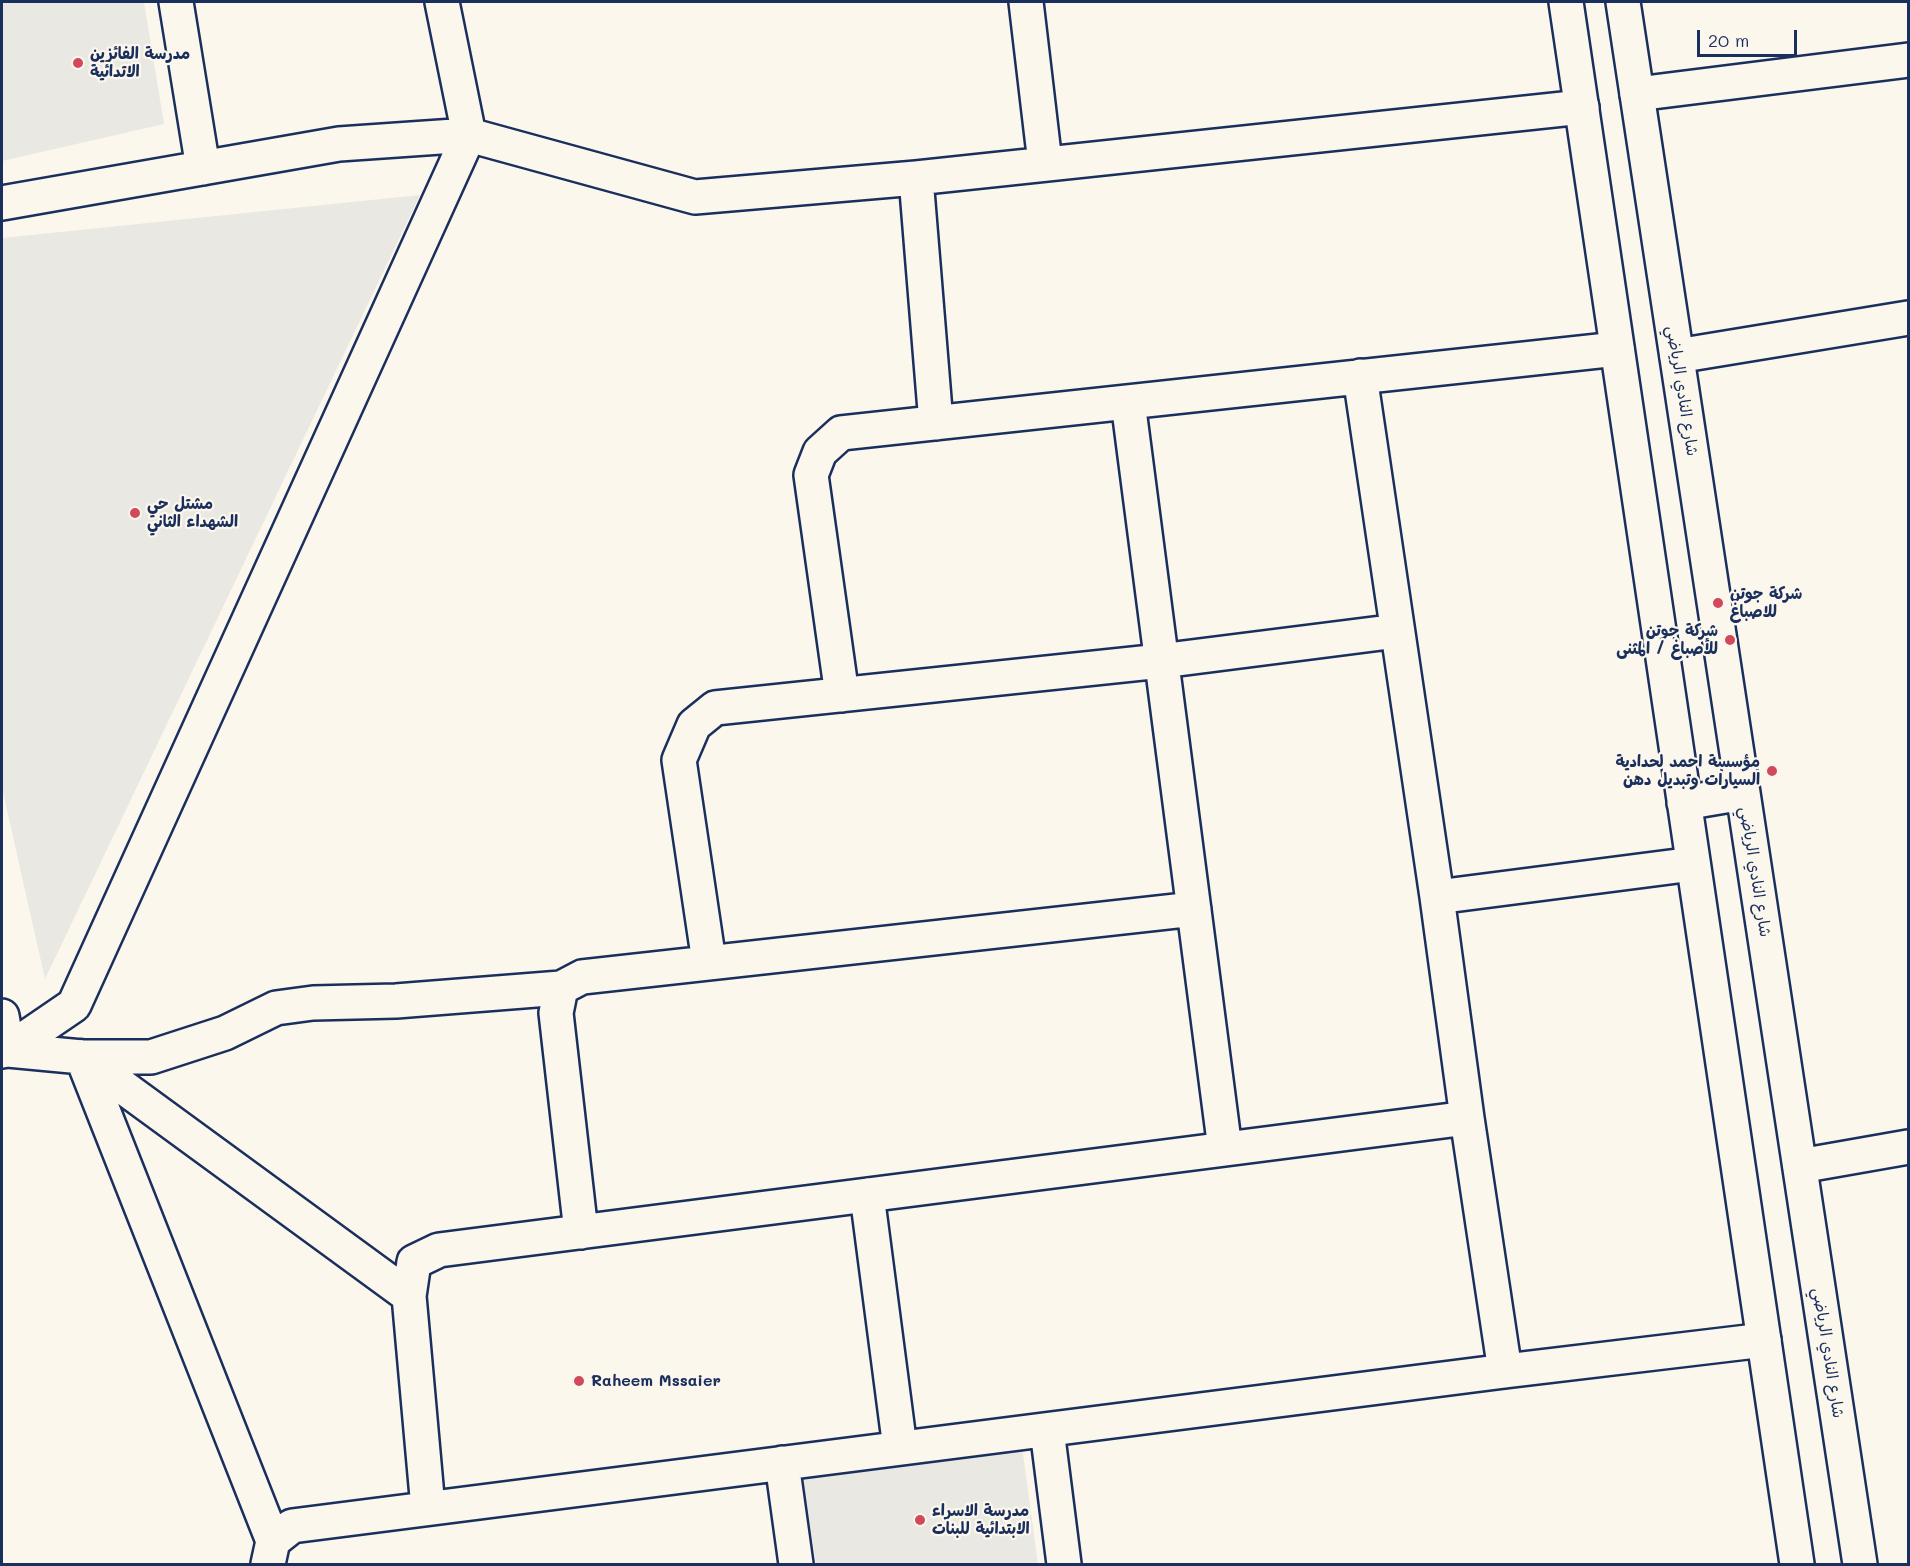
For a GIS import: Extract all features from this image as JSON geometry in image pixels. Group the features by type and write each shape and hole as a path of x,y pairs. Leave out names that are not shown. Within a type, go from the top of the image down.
{"street":[{"path":"176,2 203,168"},
{"path":"5,1050 74,1005 469,135 442,2"},
{"path":"1026,2 1045,164"},
{"path":"1566,2 1797,1564"},
{"name":"شارع النادي الرياضي","path":"1623,2 1860,1564"},
{"path":"1637,94 1908,60"},
{"path":"2,203 339,144 469,135 695,197 915,178 1582,107"},
{"path":"915,178 936,423"},
{"path":"1677,356 1908,318"},
{"path":"842,695 811,475 820,452 841,433 1617,349"},
{"path":"1360,376 1505,1371"},
{"path":"1128,402 1225,1149"},
{"path":"709,962 679,760 694,725 715,708 1161,661 1397,631"},
{"path":"1684,803 1743,793"},
{"path":"1437,897 1693,864"},
{"path":"5,1050 82,1057 151,1057 225,1033 276,1008 313,1004 396,1002 561,988 582,977 1194,909"},
{"path":"561,988 556,1013 581,1232"},
{"path":"2,1016 5,1050"},
{"path":"82,1057 409,1296"},
{"path":"82,1057 270,1553"},
{"path":"428,1508 409,1296 414,1262 440,1250 1467,1118"},
{"path":"1800,1166 1908,1147"},
{"path":"867,1195 900,1448"},
{"path":"270,1553 291,1526 1764,1340"},
{"path":"1047,1430 1064,1564"},
{"path":"782,1463 796,1564"}],"shaded area":[{"name":"مدرسة الفائزين الاتدائية","path":"2,2 144,2 164,124 2,161"},
{"name":"مشتل حي الشهداء الثاني","path":"420,195 45,979 2,788 2,238"},
{"name":"مدرسة الاسراء الابتدائية للبنات","path":"1022,1447 1038,1564 816,1564 802,1475"}],"place":[{"name":"مدرسة الفائزين الاتدائية","path":"78,63"},
{"name":"مشتل حي الشهداء الثاني","path":"135,513"},
{"name":"شركة جوتن للاصباغ","path":"1718,603"},
{"name":"شركة جوتن للأصباغ / المثنى","path":"1730,640"},
{"name":"مؤسسة احمد لحدادية السيارات وتبديل دهن","path":"1772,771"},
{"name":"Raheem Mssaier","path":"579,1381"},
{"name":"مدرسة الاسراء الابتدائية للبنات","path":"920,1520"}]}
